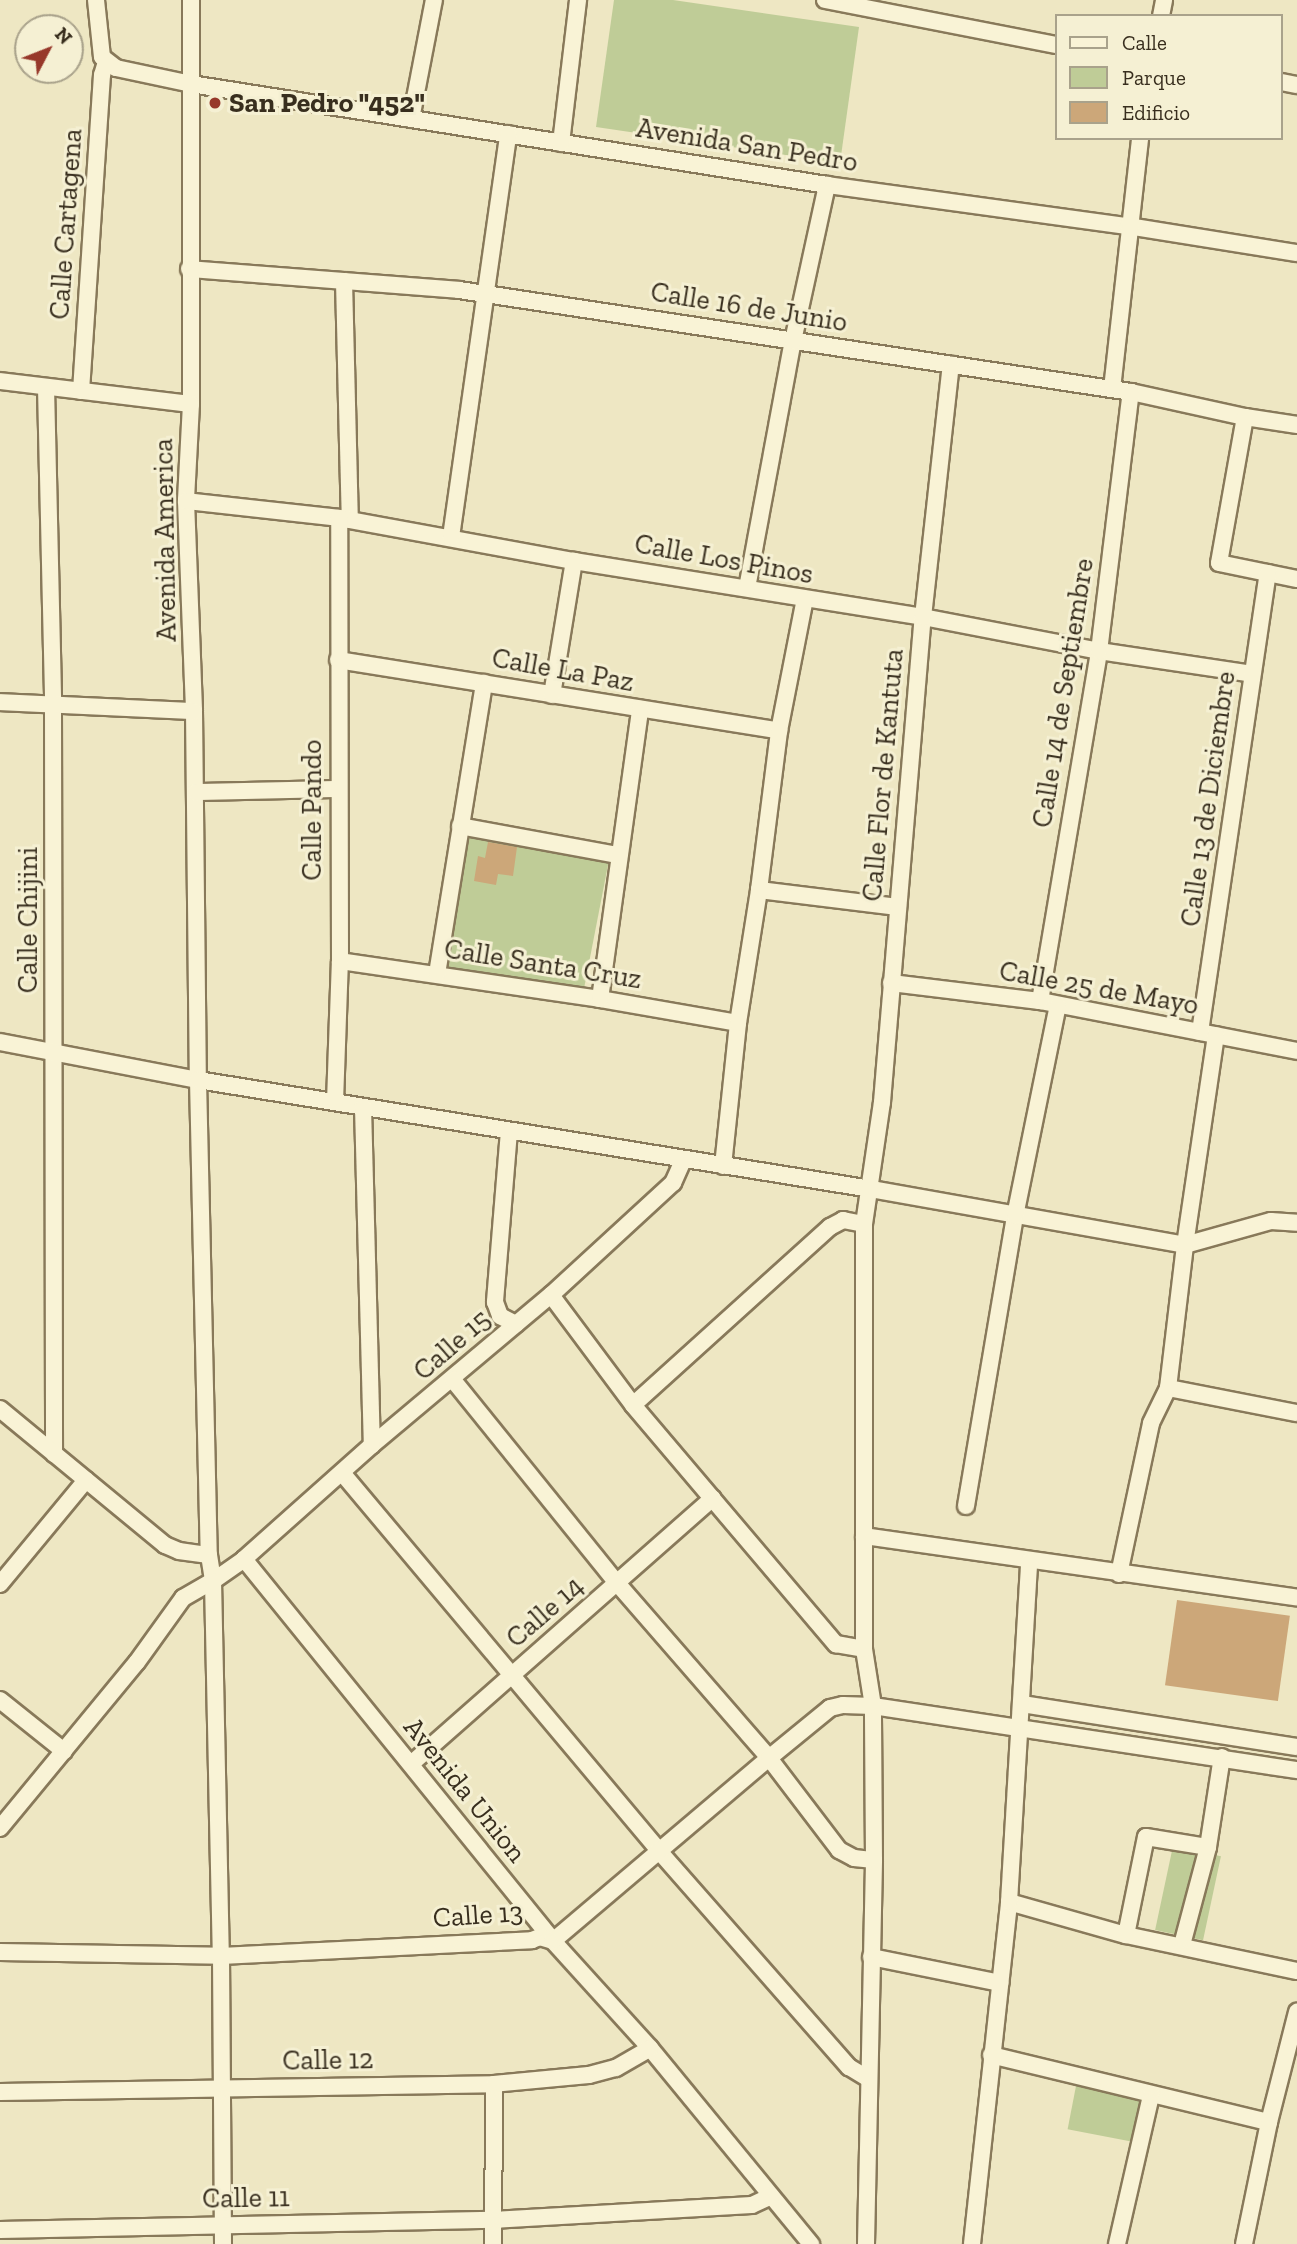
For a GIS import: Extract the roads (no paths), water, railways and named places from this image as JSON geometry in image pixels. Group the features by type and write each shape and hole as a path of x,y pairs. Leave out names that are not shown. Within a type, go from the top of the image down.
{"street":[{"path":"96,0 102,57 106,62"},
{"name":"Avenida America","path":"191,0 191,404 186,501 196,792 198,1080 209,1555 214,1581 223,2244"},
{"path":"411,119 434,0"},
{"path":"561,143 578,0"},
{"path":"825,0 848,2 1056,45"},
{"name":"Avenida San Pedro","path":"106,62 116,68 191,84 508,135 827,185 1128,226 1297,253"},
{"name":"Calle Cartagena","path":"81,391 102,75 106,62"},
{"path":"451,537 508,135"},
{"path":"1112,389 1128,226 1140,140"},
{"path":"747,588 793,341 827,185"},
{"name":"Calle 16 de Junio","path":"189,269 487,294 1131,392 1245,417 1297,425"},
{"name":"Calle Pando","path":"335,1102 340,961 338,660 344,519 344,281"},
{"name":"Calle Flor de Kantuta","path":"866,2244 874,1860 873,1706 864,1649 864,1224 883,1102 923,617 951,365"},
{"path":"0,381 191,404"},
{"name":"Calle Chijini","path":"46,387 53,706 54,1454"},
{"name":"Calle 14 de Septiembre","path":"1040,1001 1099,650 1131,392"},
{"path":"1245,417 1219,563 1297,579"},
{"name":"Calle Los Pinos","path":"186,501 344,519 574,561 923,617 1099,650 1252,674"},
{"path":"552,695 574,561"},
{"name":"Calle 13 de Diciembre","path":"1119,1574 1151,1423 1168,1388 1252,674 1268,573"},
{"path":"723,1166 738,1023 759,890 779,731 805,599"},
{"name":"Calle La Paz","path":"338,660 779,731"},
{"path":"438,974 484,683"},
{"path":"0,702 194,711"},
{"path":"600,999 640,709"},
{"path":"196,792 338,789"},
{"path":"460,825 618,855"},
{"path":"759,890 898,907"},
{"name":"Calle Santa Cruz","path":"340,961 600,999 738,1023"},
{"name":"Calle 25 de Mayo","path":"891,983 1040,1001 1297,1051"},
{"path":"966,1506 1015,1216 1058,1005"},
{"path":"0,1042 198,1080 683,1161 871,1189 1185,1245 1271,1222 1297,1223"},
{"path":"363,1107 372,1445"},
{"path":"509,1131 495,1302 500,1316 516,1324"},
{"name":"Calle 15","path":"214,1581 244,1559 343,1474 372,1445 551,1296 673,1183 683,1161"},
{"path":"633,1405 831,1227 843,1220 864,1224"},
{"path":"551,1296 633,1405 836,1644 864,1649"},
{"path":"453,1380 617,1583 769,1758 839,1850 854,1858 874,1860"},
{"path":"1168,1388 1297,1413"},
{"path":"0,1409 165,1545 179,1551 209,1555"},
{"path":"343,1474 659,1851 849,2067 869,2079"},
{"path":"0,1584 86,1480"},
{"name":"Calle 14","path":"411,1764 713,1498"},
{"path":"864,1536 1029,1562 1297,1598"},
{"name":"Avenida Union","path":"244,1559 553,1941 650,2048 811,2244"},
{"path":"972,2244 1009,1902 1029,1562"},
{"path":"0,1828 64,1751 183,1598 214,1581"},
{"path":"0,1700 64,1751"},
{"path":"1022,1704 1297,1748"},
{"name":"Calle 13","path":"0,1952 221,1956 532,1940 540,1937 553,1941 830,1708 843,1705 873,1706 1021,1727 1297,1770"},
{"path":"1182,1945 1208,1847 1222,1757"},
{"path":"1126,1935 1146,1837 1208,1847"},
{"path":"1009,1902 1126,1935 1297,1971"},
{"path":"871,1957 1000,1983"},
{"path":"1244,2244 1269,2122 1297,2012"},
{"name":"Calle 12","path":"0,2092 494,2084 590,2075 616,2068 650,2048"},
{"path":"991,2055 1269,2122"},
{"path":"493,2244 494,2084"},
{"path":"1117,2244 1152,2095"},
{"name":"Calle 11","path":"0,2230 493,2220 752,2205 771,2196"}],"place":[{"name":"San Pedro \"452\"","path":"215,103"}]}
